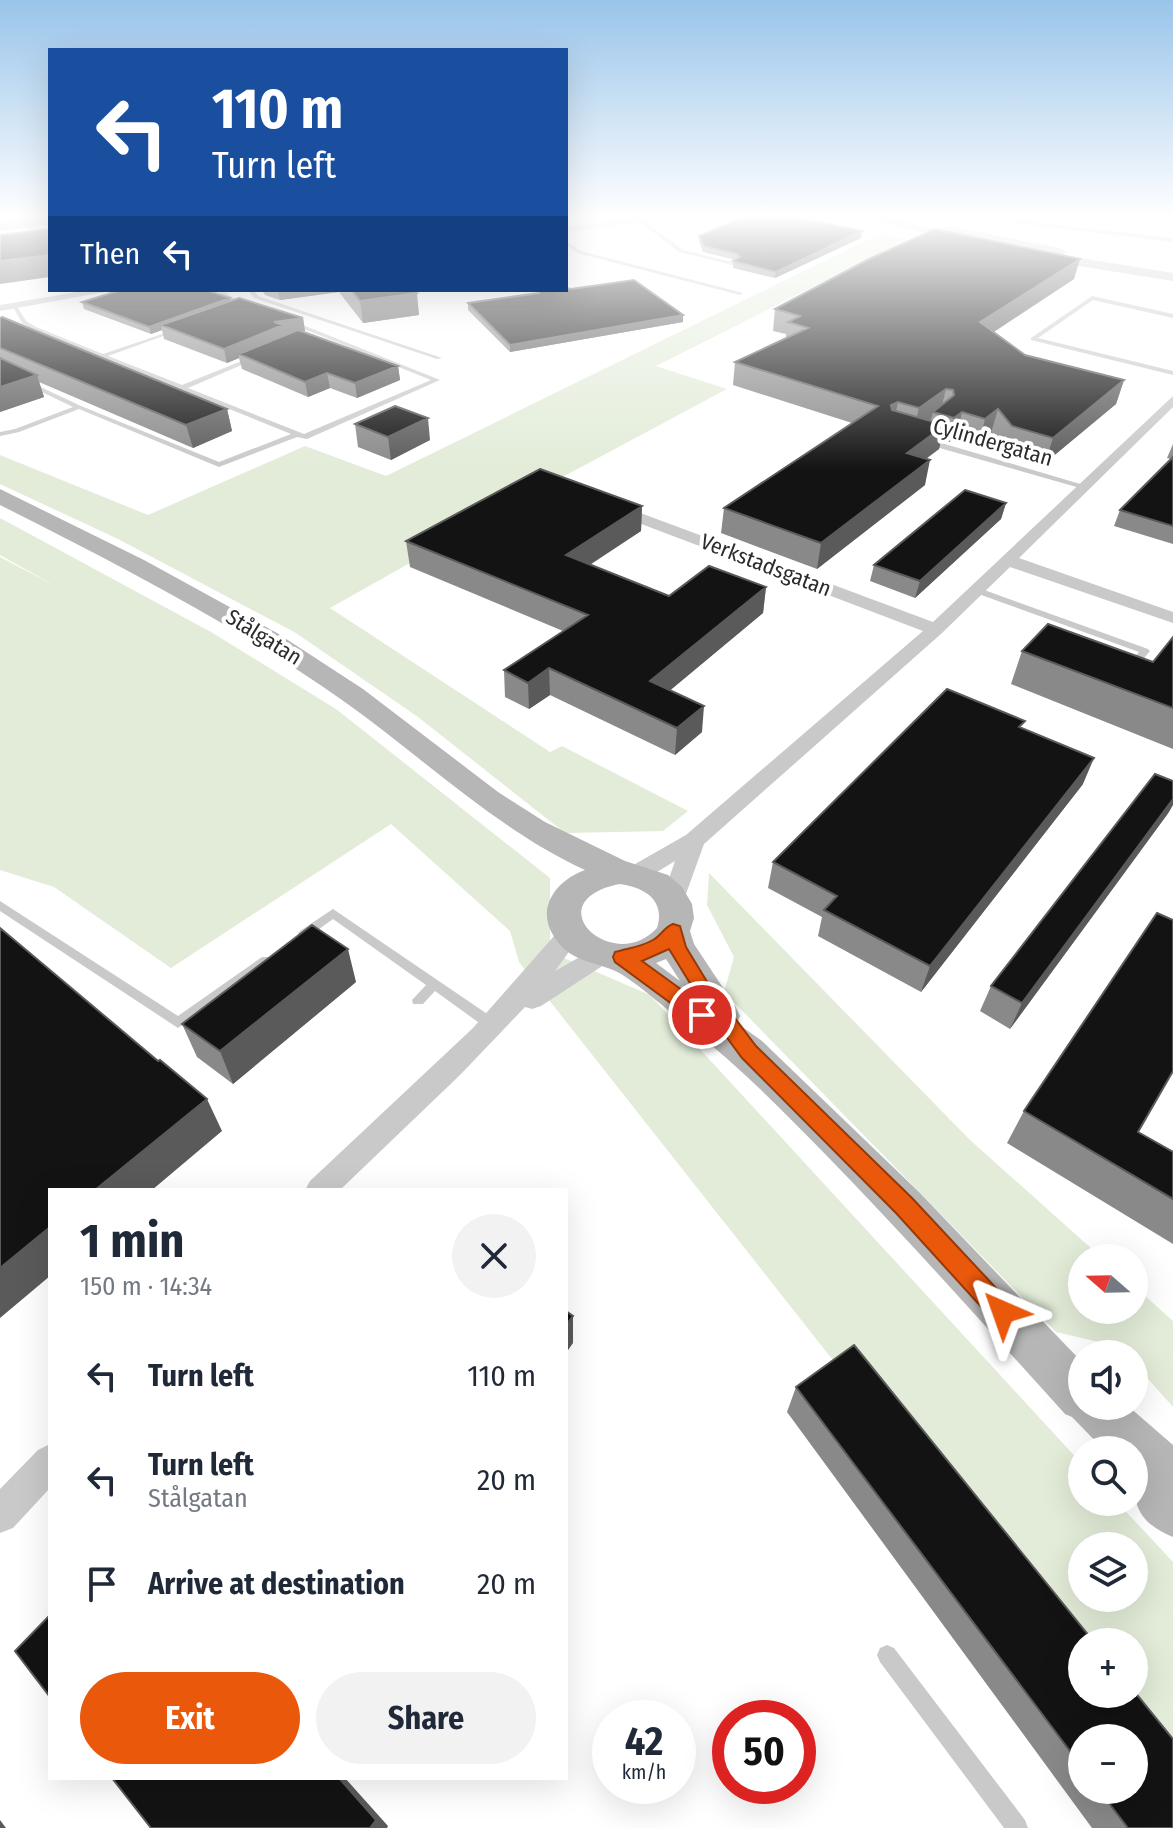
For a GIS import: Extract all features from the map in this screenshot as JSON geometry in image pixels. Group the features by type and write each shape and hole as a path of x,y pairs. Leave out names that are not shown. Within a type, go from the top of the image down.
{"main road":[{"name":"Stålgatan","path":"0,496 197,595 251,627 355,696 506,812 568,850 627,873"},
{"name":"Stålgatan","path":"506,812 549,860 569,894"},
{"path":"749,1052 612,956 583,946 570,934 563,919 564,904 569,894 586,880 627,873 652,880 674,915 677,947 699,985 749,1052 904,1206 1068,1382"},
{"path":"612,956 643,954 665,943 674,915"},
{"path":"1101,1420 1113,1436"},
{"path":"1106,1420 1173,1479"},
{"path":"1148,1480 1173,1511"}],"street":[{"path":"0,308 51,299"},
{"path":"627,873 694,840 936,629 1173,400"},
{"name":"Verkstadsgatan","path":"595,501 936,629"},
{"path":"1007,560 1173,618"},
{"path":"674,915 694,840"},
{"path":"322,1188 494,1026 543,971 570,934"},
{"path":"494,1026 555,982 612,956"},
{"path":"5,1498 48,1464"}],"lane":[{"path":"232,299 250,309"},
{"path":"263,299 439,358"},
{"path":"1090,299 1033,339 1173,373"},
{"path":"1098,299 1173,316"},
{"path":"15,305 24,322 34,328 304,437 437,380 320,331 283,319"},
{"path":"229,311 242,306"},
{"path":"102,356 189,325"},
{"path":"306,337 320,331"},
{"path":"181,388 264,354"},
{"path":"0,370 79,407 219,465 297,434"},
{"path":"0,434 17,431 79,407"},
{"name":"Cylindergatan","path":"924,431 915,438 1083,486"},
{"path":"976,590 1145,651 1127,673"},
{"path":"0,905 178,1023 281,950"},
{"path":"294,940 333,913 494,1026"},
{"path":"418,1000 434,985"},
{"path":"887,1655 1017,1828"}],"green space":[{"path":"746,299 788,299 656,366 727,389 330,608 550,752 562,746 688,811 663,831 565,833 418,717 296,633 118,539 0,484 0,455 148,515 305,446 386,476"},
{"path":"0,518 211,632 336,709 550,878 550,952 650,995 1068,1449 1068,1516 1130,1516 1145,1532 1068,1532 1068,1612 1148,1612 1148,1535 1173,1562 1173,1791 1148,1757 1148,1724 1134,1724 1134,1708 1148,1708 1148,1628 1068,1628 1068,1658 519,962 510,931 391,824 171,968 54,887 0,870 0,557 57,587 0,555"},
{"path":"709,873 970,1140 1086,1244 1068,1244 1068,1324 1148,1324 1148,1299 1173,1321 1173,1407 1148,1379 1148,1340 1090,1340 1056,1332 724,992 734,957 707,905"}],"building":[{"path":"91,299 226,299 149,327 82,302"},
{"path":"235,299 303,318 274,322 283,325 224,349 161,325"},
{"path":"494,299 661,299 683,315 510,345 468,303"},
{"path":"793,299 1016,299 980,322 1025,355 1124,380 1053,438 1012,426 998,409 985,419 962,412 954,418 933,412 954,395 953,390 946,389 919,408 898,402 891,405 892,410 945,425 907,453 930,460 821,543 724,508 878,406 735,362 808,328 788,322 800,316 775,309"},
{"path":"2,317 227,409 186,425 0,348"},
{"path":"298,330 398,366 355,383 327,373 305,382 239,354"},
{"path":"0,358 37,375 0,387"},
{"path":"395,406 428,418 388,437 355,424"},
{"path":"1173,457 1173,526 1120,510"},
{"path":"540,469 642,506 566,555 669,596 709,566 766,587 650,681 704,706 677,728 549,668 528,683 504,670 588,615 406,541"},
{"path":"965,490 1006,503 920,581 874,565"},
{"path":"1048,624 1153,662 1173,637 1173,708 1022,651"},
{"path":"947,689 1025,721 1019,727 1094,758 930,966 824,910 837,896 773,862"},
{"path":"1155,774 1173,781 1173,799 1022,1003 991,986"},
{"path":"1157,913 1173,920 1173,1071 1138,1132 1173,1152 1173,1199 1024,1111"},
{"path":"312,925 348,949 220,1051 182,1024"},
{"path":"0,928 207,1099 97,1188 48,1188 48,1229 0,1268"},
{"path":"854,1345 1083,1628 1068,1628 1068,1708 1148,1708 1173,1739 1173,1828 1128,1828 1110,1804 1148,1804 1148,1724 1068,1724 1068,1748 796,1387"},
{"path":"48,1617 48,1694 15,1651"},
{"path":"114,1780 341,1780 376,1820 370,1828 151,1828"}],"route":[{"path":"702,1015 622,957 643,954 665,943 673,931 677,947 699,985 749,1052 904,1206 1003,1312"}]}
